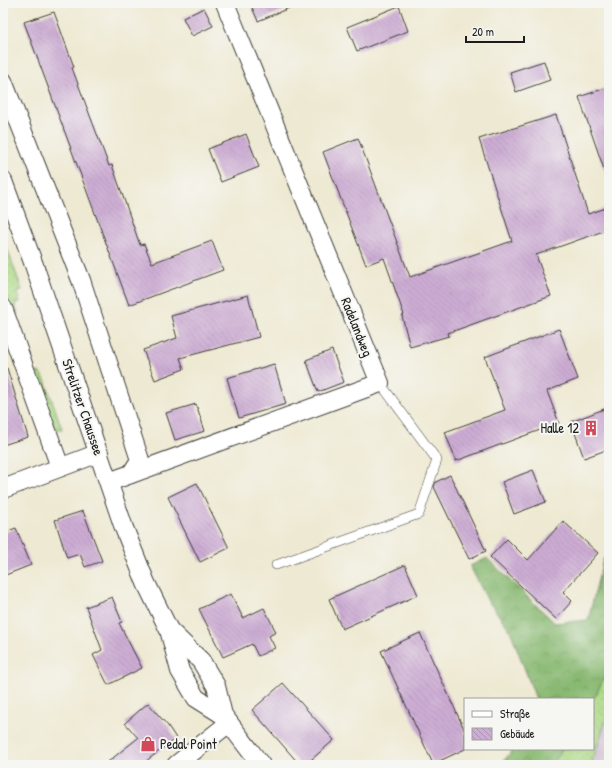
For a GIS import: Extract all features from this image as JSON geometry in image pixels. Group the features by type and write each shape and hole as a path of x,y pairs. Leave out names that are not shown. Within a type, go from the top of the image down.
{"street":[{"name":"Radelandweg","path":"225,3 380,383"},
{"path":"3,80 80,280 140,460 131,474"},
{"name":"Strelitzer Chaussee","path":"3,181 146,583 169,630 180,671 196,698 226,719 261,765"},
{"path":"3,308 60,467"},
{"path":"109,482 380,383"},
{"path":"3,489 99,453"},
{"name":"Strelitzer Chaussee","path":"169,630 201,661 209,672 216,686 226,719"},
{"path":"176,765 226,719"}],"lane":[{"path":"276,565 419,514 437,460 380,383"}],"shaded area":[{"path":"609,710 609,765 591,765"}],"green space":[{"path":"3,237 22,290 17,291 20,302 15,303 18,314 13,315 3,287"},
{"path":"39,372 45,380 62,429 56,429 53,426 34,374"},
{"path":"609,552 609,667 596,695 594,698 536,698 510,630 488,601 470,566 487,558 555,623 588,620 603,560"},
{"path":"609,667 609,710 591,765 552,765 561,750 594,750 594,698"},
{"path":"512,750 561,750 552,765 501,765"}],"building":[{"path":"250,3 301,3 258,21"},
{"path":"399,6 408,31 357,51 347,27"},
{"path":"204,8 213,26 192,36 183,18"},
{"path":"54,12 74,67 72,68 109,166 112,165 140,245 144,244 152,263 212,241 223,270 129,305 24,22"},
{"path":"544,61 550,80 516,92 510,72"},
{"path":"609,87 609,177 607,178 579,97"},
{"path":"556,115 588,214 609,207 609,229 536,255 551,296 448,333 449,336 410,347 402,316 404,315 384,258 366,265 323,152 358,138 410,277 512,241 479,139"},
{"path":"246,134 259,167 221,182 208,149"},
{"path":"248,295 259,337 180,358 184,369 155,380 143,350 177,338 171,316"},
{"path":"559,329 578,379 547,391 559,423 456,461 445,432 505,410 485,357"},
{"path":"332,350 344,382 318,392 306,360"},
{"path":"274,364 286,404 239,418 227,378"},
{"path":"7,368 28,437 3,445 3,369"},
{"path":"196,404 205,431 175,440 166,413"},
{"name":"Halle 12","path":"609,407 609,449 584,458 571,422"},
{"path":"533,470 546,502 514,514 502,482"},
{"path":"450,475 486,551 469,559 434,487 436,482"},
{"path":"197,483 229,548 200,562 168,497"},
{"path":"83,511 102,561 85,567 80,554 67,558 55,520"},
{"path":"563,521 598,553 563,592 572,601 556,619 490,557 507,539 528,560"},
{"path":"16,528 31,565 3,576 3,533"},
{"path":"405,565 418,595 342,629 329,599"},
{"path":"231,594 243,618 264,608 276,632 269,636 275,648 258,656 252,644 223,657 199,609"},
{"path":"112,597 122,622 119,623 142,668 108,685 93,655 102,650 86,607"},
{"path":"420,633 464,729 464,749 433,764 381,651"},
{"path":"283,683 334,740 305,765 300,765 252,710"},
{"path":"148,703 168,726 176,738 141,765 104,765 138,738 125,723"}],"place":[{"name":"Halle 12","path":"591,428"},
{"name":"Pedal Point","path":"148,744"}]}
